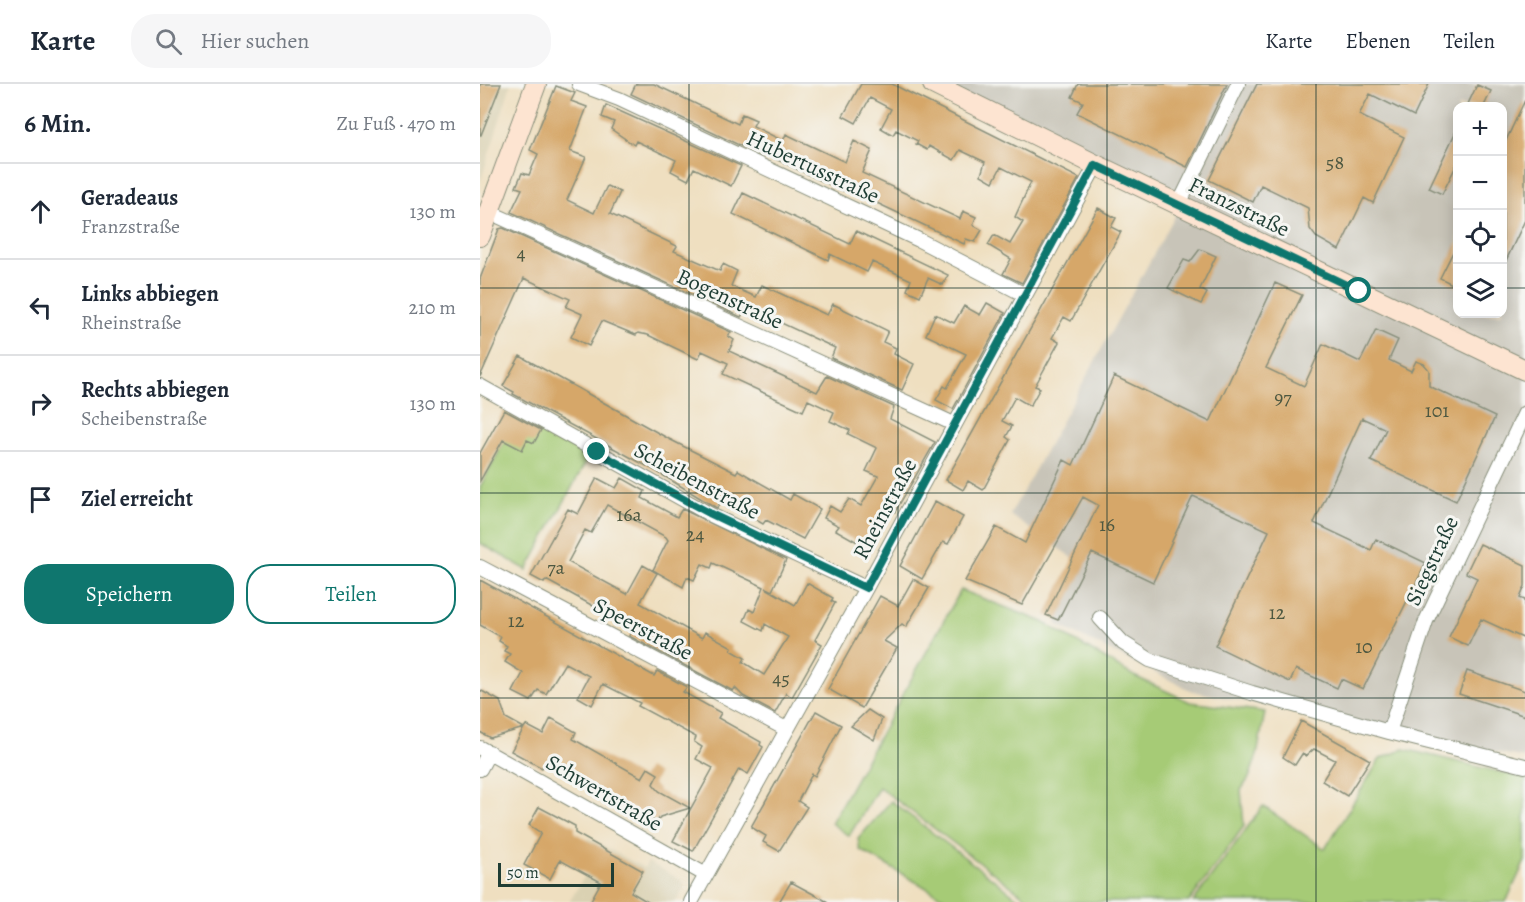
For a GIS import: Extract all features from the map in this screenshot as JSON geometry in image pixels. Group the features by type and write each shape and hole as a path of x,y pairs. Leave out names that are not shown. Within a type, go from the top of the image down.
{"street":[{"path":"480,236 536,84"},
{"name":"Hubertusstraße","path":"579,84 619,99 919,240 1025,295"},
{"name":"Franzstraße","path":"933,84 1095,165 1525,370"},
{"path":"1179,204 1238,84"},
{"name":"Rheinstraße","path":"691,902 866,588 1095,165"},
{"name":"Bogenstraße","path":"489,212 954,424"},
{"name":"Scheibenstraße","path":"480,386 711,514 866,588"},
{"name":"Siegstraße","path":"1389,732 1426,621 1525,413"},
{"name":"Speerstraße","path":"480,567 786,729"},
{"path":"1100,618 1122,643 1150,660 1252,693 1389,732 1525,766"},
{"path":"480,769 485,750"},
{"name":"Schwertstraße","path":"485,750 706,875"}],"shaded area":[{"path":"480,84 511,84 480,183"},
{"path":"938,84 1525,84 1525,758 1192,691 1056,624 1083,565 1010,515 1182,203"},
{"path":"589,838 644,868 648,862 681,880 684,887 676,902 569,902 586,874 575,868"}],"green space":[{"path":"517,418 589,456 527,570 480,543 480,487"},
{"path":"961,590 1043,622 1134,676 1190,702 1265,712 1257,755 1249,778 1241,790 1244,826 1189,902 1032,902 879,787 849,836 831,823"},
{"path":"1404,749 1525,778 1525,861 1506,902 1193,902 1263,806 1325,849 1380,759"},
{"path":"891,801 1023,902 951,902 860,850 858,839"}],"building":[{"path":"480,84 501,84 481,135 480,135"},
{"path":"636,84 654,84 738,124 742,114 756,120 753,126 783,141 786,134 845,162 854,141 872,150 862,173 960,219 963,211 976,217 973,225 982,230 975,242 966,239 964,244 845,188 843,191 761,152 760,155 631,94"},
{"path":"861,84 892,84 1079,178 1022,283 1003,274 1011,259 988,245 994,235 1010,244 1023,222 1015,217 1031,182 1001,167 993,182 981,175 985,162 960,150 954,160 929,146 927,150 916,144 918,141 896,130 893,135 881,128 891,109 870,98 856,123 843,116"},
{"path":"1078,84 1227,84 1187,167 1077,113 1083,102 1072,97"},
{"path":"1257,84 1429,84 1414,116 1370,94 1359,115 1404,137 1373,203 1364,198 1339,250 1316,237 1310,229 1308,208 1261,185 1253,202 1209,180"},
{"path":"1477,85 1491,91 1486,102 1469,102"},
{"path":"556,86 575,93 571,101 587,107 570,151 586,157 567,200 594,213 607,186 620,192 610,214 677,246 674,251 720,271 723,264 737,271 731,286 756,297 762,285 827,315 833,304 888,331 883,342 896,348 894,354 914,364 902,390 831,358 835,348 747,307 741,317 511,212 522,189 516,187 522,173 529,175 538,154 530,150"},
{"path":"1525,100 1525,220 1507,258 1507,156 1507,138"},
{"path":"606,105 741,166 731,186 694,168 688,180 671,171 676,160 636,141 634,145 611,129 614,122 602,117"},
{"path":"1453,138 1453,172 1442,194 1429,188"},
{"path":"743,193 850,244 856,231 948,275 943,285 928,278 920,296 907,290 911,280 872,262 867,272 830,254 828,260 733,214"},
{"path":"1098,208 1116,218 1111,227 1121,232 1071,321 1064,317 1052,338 1059,342 1035,386 1040,388 1030,406 1015,397 1002,421 1012,426 1006,437 1010,440 983,490 968,481 963,490 946,480"},
{"path":"503,228 731,332 728,336 734,340 729,351 817,392 827,376 894,407 890,419 935,442 895,512 888,508 866,547 836,530 839,526 824,518 830,506 840,512 849,499 861,506 878,476 866,471 877,448 848,434 850,430 830,421 834,412 808,400 803,411 723,374 728,363 702,351 698,359 648,335 638,333 636,335 602,321 589,346 571,337 582,314 566,307 570,299 524,278 480,377 480,279 499,229"},
{"path":"1200,249 1216,256 1200,289 1207,293 1201,304 1168,288 1184,260 1190,262"},
{"path":"1453,252 1453,284 1440,278"},
{"path":"1275,283 1302,295 1266,368 1304,386 1323,344 1360,362 1376,330 1398,340 1389,360 1411,371 1416,361 1424,364 1429,370 1429,386 1495,417 1456,501 1371,461 1386,429 1362,418 1314,523 1371,550 1376,539 1426,563 1363,689 1341,679 1337,688 1296,669 1290,682 1215,646 1269,531 1193,496 1153,582 1092,553 1058,620 1046,615 1098,505 1083,497 1022,605 965,581 996,527 1025,543 1064,460 1073,465 1114,376 1210,422"},
{"path":"987,303 1005,313 953,409 936,400 944,386 947,388 966,354 926,335 935,314 954,323 964,306 980,315"},
{"path":"520,356 669,439 736,473 738,470 790,500 793,494 820,509 803,539 766,520 763,524 722,500 717,508 656,471 513,394 514,392 503,386"},
{"path":"504,410 541,430 534,443 527,440 522,450 503,440 480,481 480,453"},
{"path":"597,478 616,488 622,478 645,491 642,498 677,517 682,509 786,560 772,591 766,588 795,605 807,583 833,598 831,601 835,603 815,640 822,644 792,697 786,693 775,713 743,696 735,688 733,691 629,636 635,625 596,603 595,607 546,580 544,583 531,576 568,509 578,514","holes":["607,505 668,540 653,570 683,587 687,577 694,580 702,564 711,568 713,563 764,587 754,612 749,609 744,621 763,631 765,624 788,637 764,675 743,662 745,658 731,650 732,647 705,632 702,638 640,603 657,573 643,565 627,594 568,562 585,530 591,533"]},
{"path":"935,501 963,517 948,544 943,542 922,579 900,566"},
{"path":"1480,544 1525,565 1525,586 1520,598 1525,600 1525,639 1481,619 1468,646 1449,637 1477,578 1466,573"},
{"path":"913,579 929,588 906,627 902,624 884,641 897,648 862,708 828,689 880,596 898,606"},
{"path":"480,580 654,676 657,671 687,687 683,692 721,713 718,718 761,742 760,745 763,747 748,774 739,769 693,851 673,841 713,768 696,759 702,747 694,742 696,737 638,706 640,703 603,684 592,705 578,697 589,676 565,663 546,694 538,690 531,701 513,692 523,673 505,662 510,654 504,651 507,646 499,641 501,637 480,625"},
{"path":"1467,671 1525,691 1525,716 1459,694"},
{"path":"480,690 500,701 506,718 524,728 490,738 480,732"},
{"path":"868,710 882,719 874,740 851,726"},
{"path":"816,711 841,725 815,776 812,774 798,801 807,807 779,851 763,842 766,836 751,827"},
{"path":"551,718 576,732 573,739 642,778 648,768 658,774 653,784 659,791 690,808 660,817 657,822 546,761 542,768 511,751 526,725 543,734"},
{"path":"1301,721 1370,760 1347,796 1322,781 1335,760 1314,749 1306,756 1302,754 1295,765 1283,757"},
{"path":"539,807 575,826 575,833 643,871 631,892 648,902 590,902 601,882 560,860 550,879 524,865 541,833 529,825"},
{"path":"791,882 828,902 779,902"}],"route":[{"path":"597,452 711,514 866,588 1095,165 1359,291"}]}
